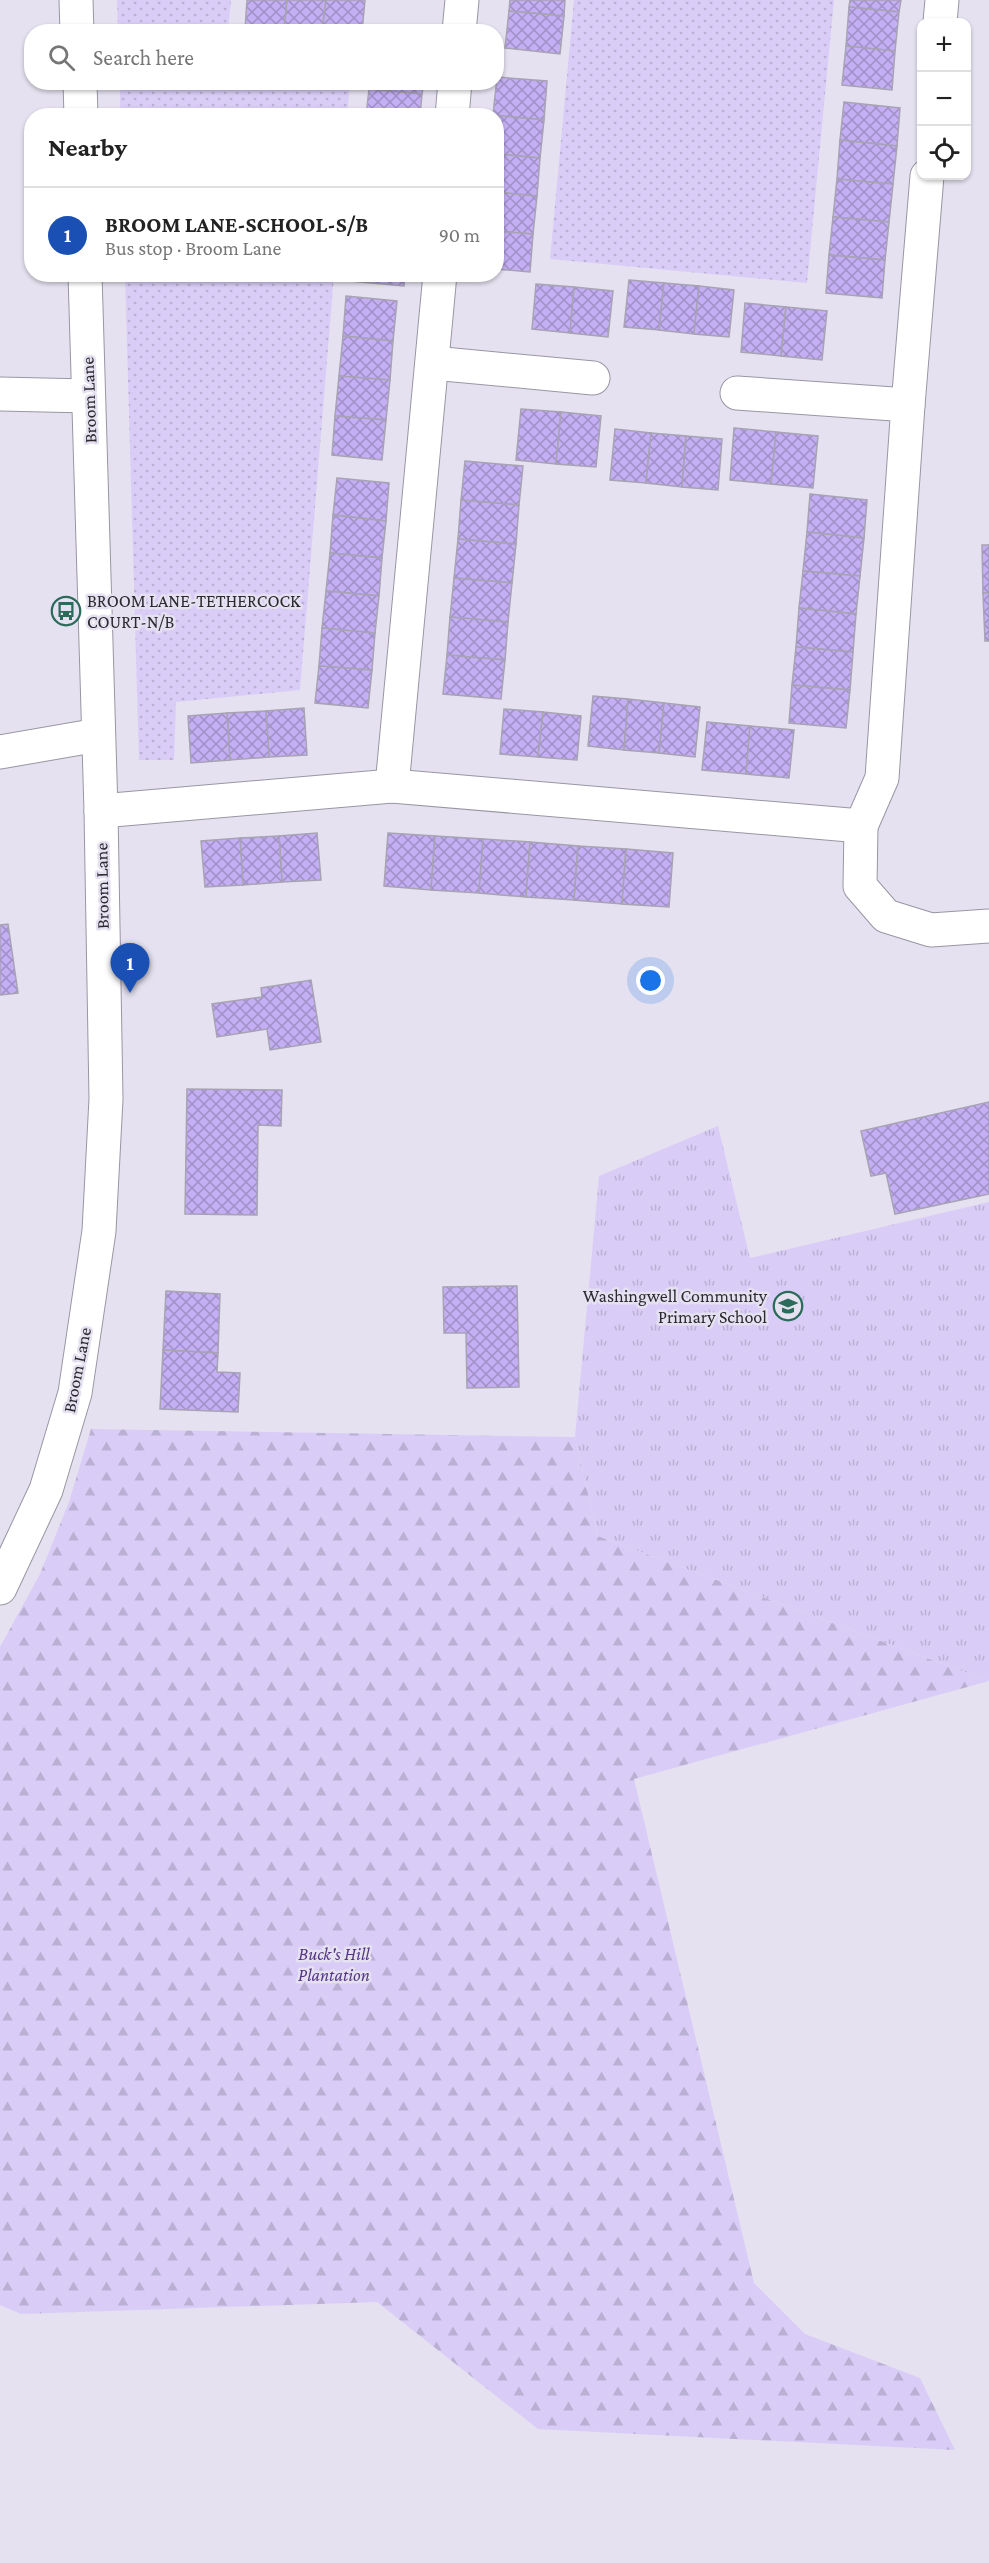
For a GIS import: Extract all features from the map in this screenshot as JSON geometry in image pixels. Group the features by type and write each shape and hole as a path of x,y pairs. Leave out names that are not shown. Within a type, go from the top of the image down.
{"street":[{"path":"76,0 77,24"},
{"path":"460,24 462,0"},
{"path":"940,18 942,0"},
{"path":"80,90 81,108"},
{"path":"453,108 455,90"},
{"path":"927,180 908,405 882,778 861,826 860,886 885,916 931,930 989,926"},
{"name":"Broom Lane","path":"0,1588 49,1481 75,1393 99,1231 106,1099 101,811 85,282"},
{"path":"392,786 439,282"},
{"path":"432,363 593,378"},
{"path":"737,393 908,405"},
{"path":"0,394 88,396"},
{"path":"0,752 98,735"},
{"path":"101,811 392,786 861,826"}],"green space":[{"path":"117,0 231,0 229,24 118,24"},
{"path":"574,0 834,0 807,283 550,259"},
{"path":"120,90 349,90 348,108 120,108"},
{"path":"125,282 333,282 300,690 176,702 174,760 139,760"},
{"path":"718,1126 750,1258 989,1202 989,1681 598,1536 575,1437 599,1176"},
{"name":"Buck's Hill Plantation","path":"91,1429 575,1437 598,1536 989,1681 634,1779 754,2283 805,2334 920,2378 955,2450 538,2429 377,2302 21,2314 0,2305 0,1647 40,1574 69,1502"}],"building":[{"path":"247,0 287,0 285,24 245,24"},
{"path":"287,0 326,0 323,24 285,24"},
{"path":"326,0 365,0 363,24 323,24"},
{"path":"510,0 565,0 564,16 509,11"},
{"path":"850,0 901,0 899,12 849,7"},
{"path":"849,7 899,12 895,51 846,46"},
{"path":"509,11 564,16 560,54 505,48"},
{"path":"846,46 895,51 892,90 842,85"},
{"path":"504,78 547,81 544,120 504,116 504,108 494,108 496,90 504,90"},
{"path":"369,90 422,94 421,108 367,108"},
{"path":"380,90 423,90 422,94"},
{"path":"844,102 900,108 897,146 840,140"},
{"path":"504,116 544,120 540,158 504,155"},
{"path":"840,140 897,146 893,184 837,179"},
{"path":"504,155 540,158 537,196 504,193"},
{"path":"837,179 893,184 889,222 833,217"},
{"path":"504,193 537,196 533,234 504,232"},
{"path":"833,217 889,222 885,260 829,255"},
{"path":"504,232 533,234 530,272 504,270"},
{"path":"829,255 885,260 882,298 826,293"},
{"path":"629,280 664,283 659,330 624,327"},
{"path":"361,282 404,282 404,286"},
{"path":"664,283 699,286 694,334 659,330"},
{"path":"536,284 574,287 570,333 532,329"},
{"path":"699,286 734,290 729,337 694,334"},
{"path":"574,287 613,291 608,337 570,333"},
{"path":"346,296 397,301 393,341 343,336"},
{"path":"745,303 786,307 781,356 741,352"},
{"path":"786,307 827,311 822,360 781,356"},
{"path":"343,336 393,341 390,380 339,376"},
{"path":"339,376 390,380 386,420 335,416"},
{"path":"521,409 561,412 556,464 516,460"},
{"path":"561,412 601,416 596,467 556,464"},
{"path":"335,416 386,420 382,460 332,455"},
{"path":"734,428 776,432 771,484 730,480"},
{"path":"615,429 651,433 646,483 610,480"},
{"path":"776,432 818,436 813,488 771,484"},
{"path":"651,433 686,436 682,487 646,483"},
{"path":"686,436 722,439 718,490 682,487"},
{"path":"465,461 523,466 519,505 461,500"},
{"path":"337,478 389,483 386,521 333,515"},
{"path":"810,494 867,500 864,538 807,532"},
{"path":"461,500 519,505 516,544 458,539"},
{"path":"333,515 386,521 382,558 330,553"},
{"path":"807,532 864,538 860,576 803,571"},
{"path":"458,539 516,544 512,583 454,578"},
{"path":"982,545 989,545 989,593 983,593"},
{"path":"330,553 382,558 379,596 326,591"},
{"path":"803,571 860,576 856,614 799,608"},
{"path":"454,578 512,583 508,622 450,617"},
{"path":"326,591 379,596 375,633 322,628"},
{"path":"983,593 989,593 989,641 985,641"},
{"path":"799,608 856,614 853,652 796,647"},
{"path":"450,617 508,622 505,660 447,655"},
{"path":"322,628 375,633 372,670 319,666"},
{"path":"796,647 853,652 850,690 792,685"},
{"path":"447,655 505,660 501,699 443,694"},
{"path":"319,666 372,670 368,708 315,703"},
{"path":"792,685 850,690 846,728 789,723"},
{"path":"593,696 628,699 624,750 588,746"},
{"path":"628,699 664,703 659,753 624,750"},
{"path":"664,703 700,707 695,757 659,753"},
{"path":"304,708 307,755 269,757 266,711"},
{"path":"504,709 543,712 538,757 500,754"},
{"path":"266,711 269,757 230,760 227,713"},
{"path":"543,712 581,716 577,760 538,757"},
{"path":"227,713 230,760 191,763 188,716"},
{"path":"707,722 750,726 746,774 702,770"},
{"path":"750,726 794,730 789,778 746,774"},
{"path":"317,833 321,880 282,882 279,836"},
{"path":"388,833 435,836 431,890 384,886"},
{"path":"279,836 282,882 243,885 240,838"},
{"path":"435,836 483,839 479,893 431,890"},
{"path":"240,838 243,885 205,887 201,841"},
{"path":"483,839 530,842 526,897 479,893"},
{"path":"530,842 578,846 574,900 526,897"},
{"path":"578,846 626,849 622,904 574,900"},
{"path":"626,849 673,853 669,907 622,904"},
{"path":"8,924 18,993 0,995 0,925"},
{"path":"311,980 321,1042 270,1050 267,1029 217,1037 212,1004 262,997 261,988"},
{"path":"187,1089 282,1090 281,1126 258,1125 257,1215 185,1214"},
{"path":"989,1102 989,1194 895,1214 886,1173 871,1176 861,1131"},
{"path":"517,1286 519,1387 467,1388 466,1333 444,1333 443,1287"},
{"path":"166,1291 220,1294 218,1353 163,1350"},
{"path":"163,1350 218,1353 217,1372 240,1373 238,1412 160,1409"}],"place":[{"name":"BROOM LANE-TETHERCOCK COURT-N/B","path":"66,611"},
{"name":"BROOM LANE-SCHOOL-S/B","path":"130,993"},
{"name":"Washingwell Community Primary School","path":"788,1306"}]}
